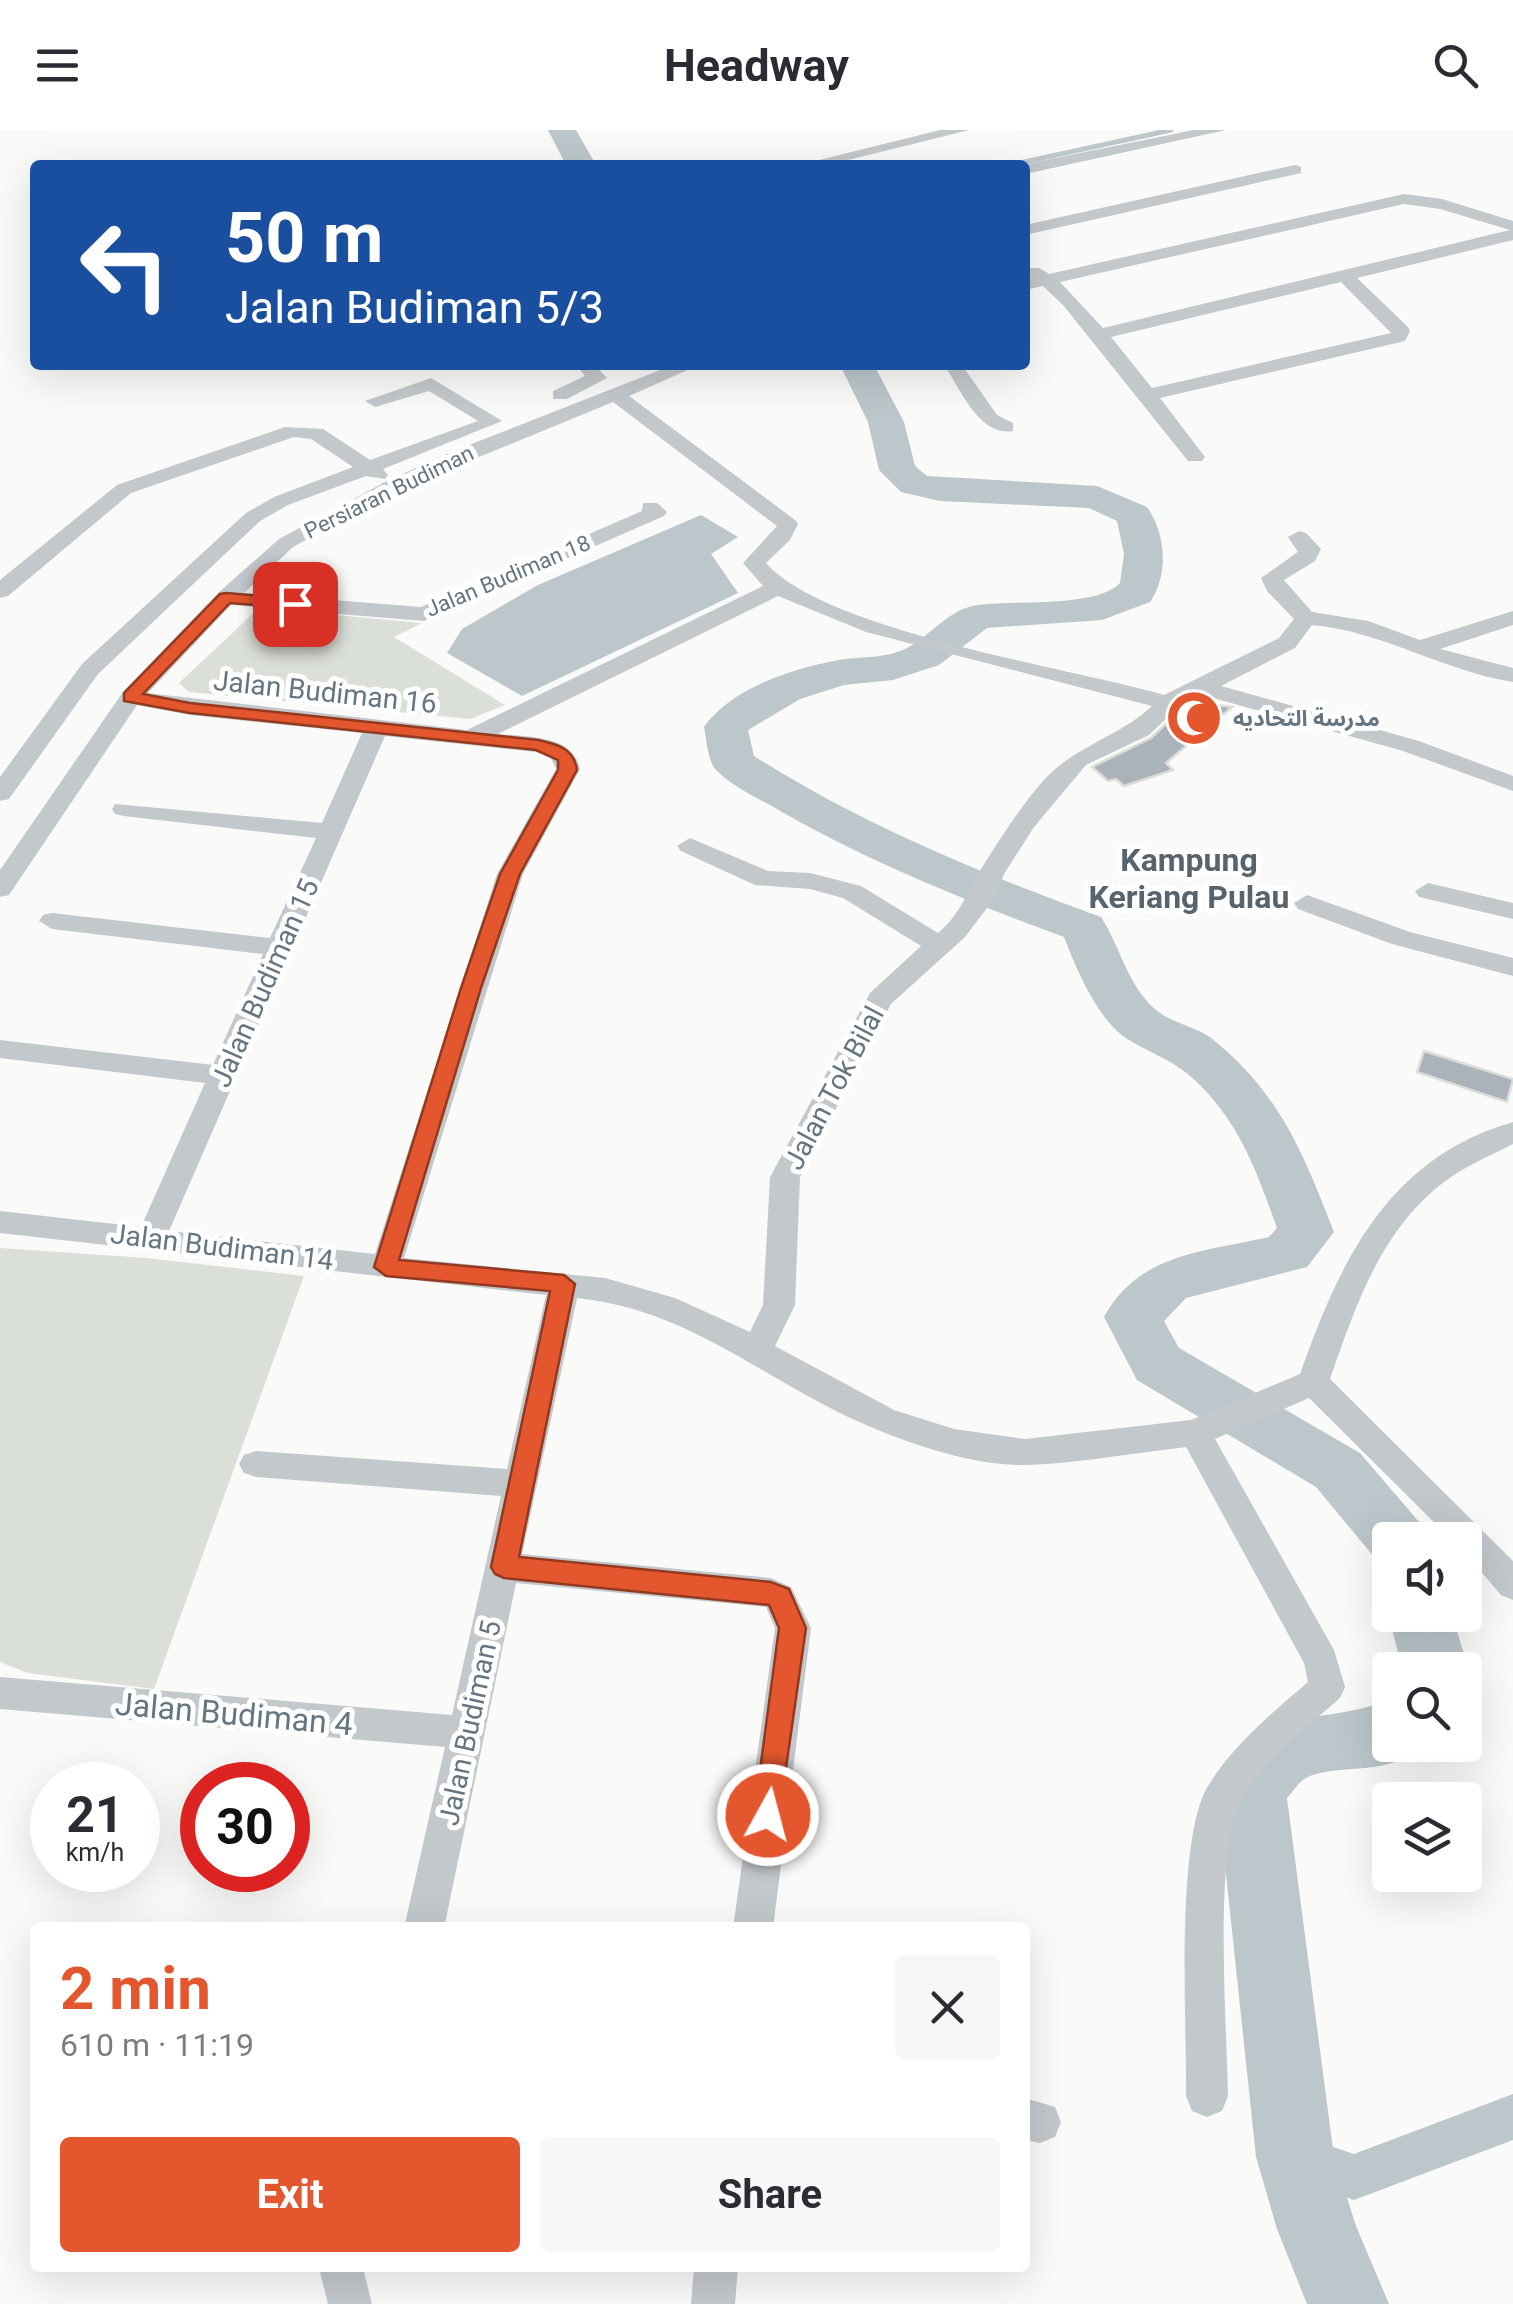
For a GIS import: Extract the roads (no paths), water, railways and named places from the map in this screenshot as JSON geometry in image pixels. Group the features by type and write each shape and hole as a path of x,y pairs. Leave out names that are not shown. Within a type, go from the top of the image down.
{"street":[{"path":"830,160 960,130"},
{"path":"1030,167 1218,130"},
{"path":"1030,229 1295,170"},
{"path":"1030,283 1404,199 1442,204 1513,226"},
{"path":"1096,334 1513,235"},
{"path":"1030,273 1048,278 1194,457"},
{"path":"1146,395 1398,337 1401,331 1344,276"},
{"name":"Persiaran Budiman","path":"2,885 130,697 226,598 286,543 392,486 677,370"},
{"path":"955,370 990,420 1006,428"},
{"path":"0,794 90,669 253,516 281,501 492,421 589,373"},
{"path":"375,401 430,384 492,421"},
{"path":"614,394 788,524 783,536 754,563 775,589 802,603 910,636 1166,703"},
{"path":"0,590 124,489 292,432 309,432 392,486"},
{"name":"Jalan Budiman 18","path":"226,598 424,614 657,512 650,507"},
{"path":"1299,537 1310,549 1307,556 1272,578 1306,618 1335,618 1369,626 1464,669 1513,676"},
{"path":"472,737 775,589"},
{"name":"Jalan Tok Bilal","path":"757,1351 779,1305 785,1177 880,999 956,931 1053,785 1078,760 1141,730 1166,703 1287,643 1306,618"},
{"path":"1419,648 1513,618"},
{"path":"1199,687 1411,746 1513,784"},
{"name":"Jalan Budiman 16","path":"130,697 190,708 547,747 566,759 568,770 510,874 386,1267"},
{"name":"Jalan Budiman 15","path":"151,1238 377,727"},
{"path":"124,809 332,832"},
{"path":"690,846 764,879 810,882 852,892 939,945"},
{"path":"1428,890 1513,911"},
{"path":"1307,903 1401,938 1513,967"},
{"path":"52,921 281,948"},
{"path":"0,1049 225,1076"},
{"path":"1513,1132 1440,1170 1403,1202 1369,1242 1305,1386 1462,1528 1513,1585"},
{"name":"Jalan Budiman 14","path":"0,1222 604,1288 664,1306 883,1419 954,1442 1025,1452 1211,1426 1305,1386"},
{"name":"Jalan Budiman 5","path":"425,1922 564,1284"},
{"path":"1207,2096 1207,1858 1221,1798 1263,1744 1327,1687 1321,1662 1211,1426"},
{"path":"256,1464 522,1484"},
{"path":"504,1567 771,1593 779,1597 793,1628 755,1922"},
{"name":"Jalan Budiman 4","path":"0,1693 468,1734"},
{"path":"712,2304 716,2272"}],"waterway":[{"path":"562,130 578,160"},
{"path":"1030,161 1171,130"},
{"path":"860,370 886,422 898,470 914,484 940,490 1097,497 1134,515 1143,554 1140,583 1136,594 1102,608 977,617 924,656 893,667 839,673 785,690 744,711 726,727 733,762 817,813 904,856 1084,928 1104,978 1139,1023 1189,1047 1221,1075 1272,1141 1306,1232 1287,1253 1168,1282 1133,1317 1158,1364 1338,1470 1382,1522"},
{"path":"1425,1632 1431,1652"},
{"path":"1348,2304 1317,2229 1295,2157 1251,1789 1286,1751 1372,1736"},
{"path":"1295,2157 1354,2177 1513,2117"}],"place":[{"name":"مدرسة التحاديه","path":"1194,718"}],"district":[{"name":"Kampung Keriang Pulau","path":"1189,878"}]}
